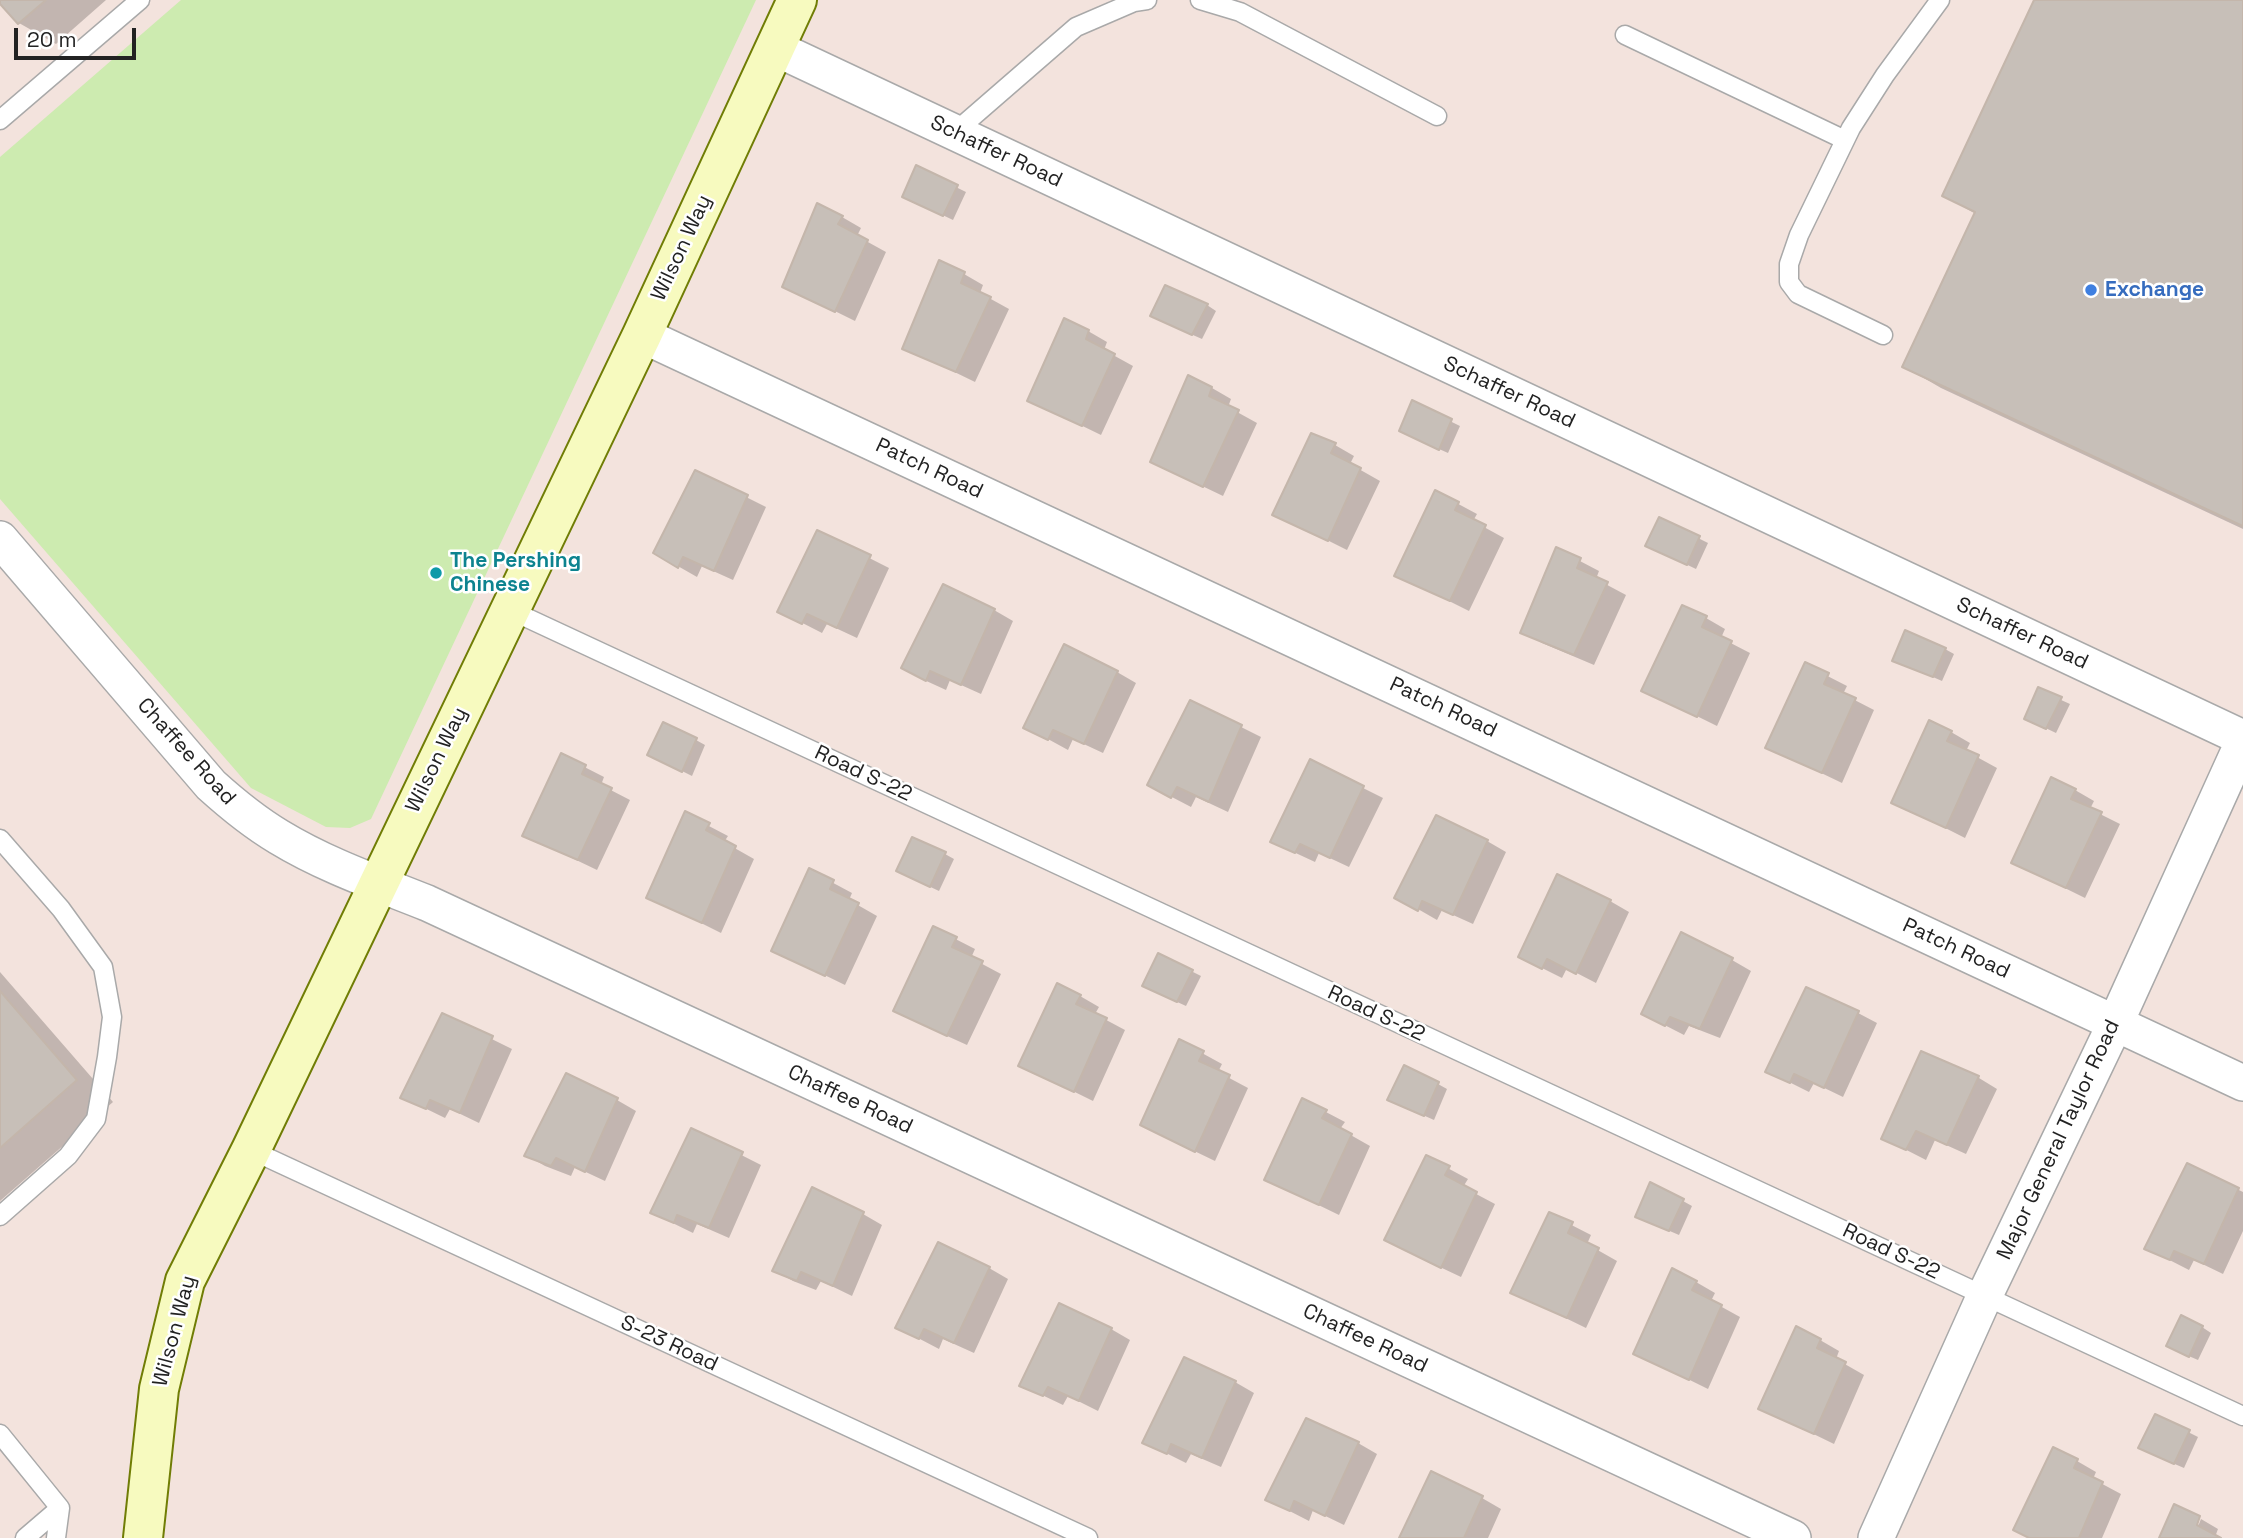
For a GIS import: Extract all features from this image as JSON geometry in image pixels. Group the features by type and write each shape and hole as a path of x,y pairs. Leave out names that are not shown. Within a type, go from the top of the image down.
{"street":[{"name":"Wilson Way","path":"143,1538 159,1389 185,1281 251,1150 642,335 797,0"},
{"name":"Schaffer Road","path":"775,48 2243,740"},
{"name":"Patch Road","path":"642,335 2243,1083"},
{"name":"Chaffee Road","path":"0,539 211,785 241,812 279,837 320,859 452,915 1793,1538"},
{"name":"Major General Taylor Road","path":"1876,1538 1985,1295 2115,1024 2243,740"}],"lane":[{"path":"0,119 140,0"},
{"path":"955,132 1076,27 1134,2 1147,0"},
{"path":"1200,0 1240,12 1437,116"},
{"path":"1883,335 1797,293 1789,282 1789,264 1799,235 1845,140 1885,75 1940,0"},
{"path":"1625,35 1845,140"},
{"name":"Road S-22","path":"510,610 2243,1416"},
{"path":"0,839 61,909 103,967 112,1017 96,1119 68,1156 0,1216"},
{"name":"S-23 Road","path":"251,1150 1088,1538"},
{"path":"0,1434 60,1508 56,1538"},
{"path":"25,1538 60,1508"}],"shaded area":[{"path":"0,0 2243,0 2243,1538 0,1538"}],"green space":[{"path":"181,0 756,0 371,819 350,828 326,827 251,788 0,499 0,157"}],"building":[{"path":"0,0 46,0 18,24 0,4"},
{"name":"Exchange","path":"2034,0 2243,0 2243,526 1902,367 1975,212 1942,196"},
{"path":"916,165 958,185 943,216 902,197"},
{"path":"817,203 843,216 838,224 868,240 835,312 782,287"},
{"path":"939,260 965,272 961,283 991,297 956,372 902,349"},
{"path":"1165,285 1208,304 1192,335 1150,316"},
{"path":"1064,318 1089,330 1086,339 1115,354 1082,426 1027,401"},
{"path":"1188,375 1212,387 1209,396 1239,410 1203,487 1150,462"},
{"path":"1412,400 1452,419 1439,450 1399,431"},
{"path":"1311,433 1336,443 1331,453 1361,468 1328,541 1272,515"},
{"path":"695,470 748,495 714,571 683,557 678,568 653,553"},
{"path":"1435,490 1459,502 1455,510 1486,525 1450,601 1394,576"},
{"path":"1659,517 1700,536 1687,565 1645,546"},
{"path":"817,530 871,555 837,628 807,614 802,624 777,612"},
{"path":"1556,547 1581,558 1577,568 1608,582 1574,655 1520,633"},
{"path":"943,584 995,609 961,685 930,671 926,681 901,668"},
{"path":"1682,605 1707,616 1702,627 1732,641 1697,717 1641,691"},
{"path":"1905,630 1946,648 1933,677 1892,661"},
{"path":"1064,644 1118,671 1084,744 1053,730 1048,740 1023,728"},
{"path":"1805,662 1829,673 1824,684 1856,698 1822,773 1765,748"},
{"path":"2038,687 2062,697 2046,729 2024,719"},
{"path":"1190,700 1242,725 1209,802 1177,787 1171,798 1147,785"},
{"path":"1929,720 1952,731 1947,741 1979,755 1946,828 1891,803"},
{"path":"663,722 697,738 682,772 647,755"},
{"path":"561,753 586,765 582,774 612,788 578,860 522,836"},
{"path":"1310,759 1364,786 1330,858 1300,844 1295,853 1270,842"},
{"path":"2051,777 2076,789 2071,799 2102,812 2066,888 2011,863"},
{"path":"685,811 710,823 706,830 736,846 702,923 646,898"},
{"path":"1436,815 1488,840 1453,915 1422,901 1418,911 1394,898"},
{"path":"912,837 946,852 930,887 896,871"},
{"path":"809,868 834,880 830,889 859,903 825,976 771,951"},
{"path":"1557,874 1611,900 1576,974 1547,959 1542,969 1518,957"},
{"path":"933,926 957,937 952,947 983,961 947,1036 893,1011"},
{"path":"1681,932 1733,958 1700,1029 1670,1017 1665,1026 1641,1014"},
{"path":"1158,953 1193,970 1177,1002 1142,986"},
{"path":"1057,983 1081,995 1076,1004 1107,1018 1074,1092 1018,1066"},
{"path":"1806,987 1859,1011 1824,1088 1794,1074 1790,1083 1765,1072"},
{"path":"0,991 77,1080 0,1148"},
{"path":"442,1013 493,1036 460,1113 430,1100 426,1109 400,1098"},
{"path":"1179,1039 1204,1051 1199,1061 1230,1075 1195,1152 1140,1125"},
{"path":"1921,1051 1979,1076 1947,1145 1916,1131 1906,1150 1881,1139"},
{"path":"1404,1065 1439,1082 1424,1116 1387,1100"},
{"path":"566,1073 618,1098 585,1172 556,1158 551,1166 524,1156"},
{"path":"1302,1098 1327,1110 1322,1118 1352,1134 1319,1205 1264,1180"},
{"path":"691,1128 743,1152 709,1228 677,1215 674,1223 650,1213"},
{"path":"1426,1155 1450,1166 1445,1175 1477,1192 1441,1268 1384,1240"},
{"path":"2187,1163 2239,1188 2204,1264 2174,1251 2170,1260 2144,1249"},
{"path":"1650,1182 1684,1199 1669,1231 1635,1217"},
{"path":"812,1187 864,1212 833,1286 801,1272 797,1281 772,1271"},
{"path":"1549,1212 1573,1222 1568,1233 1599,1248 1567,1318 1510,1293"},
{"path":"938,1242 990,1267 954,1343 924,1329 919,1339 895,1328"},
{"path":"1672,1268 1697,1281 1692,1290 1722,1305 1689,1380 1633,1354"},
{"path":"1059,1303 1112,1328 1079,1401 1048,1387 1043,1396 1019,1386"},
{"path":"2181,1315 2203,1326 2189,1357 2166,1346"},
{"path":"1796,1326 1821,1339 1817,1348 1846,1362 1814,1434 1758,1409"},
{"path":"1184,1357 1236,1381 1202,1458 1171,1444 1167,1454 1142,1443"},
{"path":"2155,1414 2190,1430 2174,1464 2138,1448"},
{"path":"1306,1418 1359,1442 1325,1516 1294,1501 1290,1511 1265,1500"},
{"path":"2053,1447 2078,1459 2074,1468 2103,1482 2079,1538 2029,1538 2013,1530"},
{"path":"1431,1471 1483,1496 1464,1538 1399,1538"},
{"path":"2174,1504 2200,1516 2197,1525 2221,1538 2159,1538"}],"place":[{"name":"Exchange","path":"2091,290"},
{"name":"The Pershing Chinese","path":"436,573"}]}
